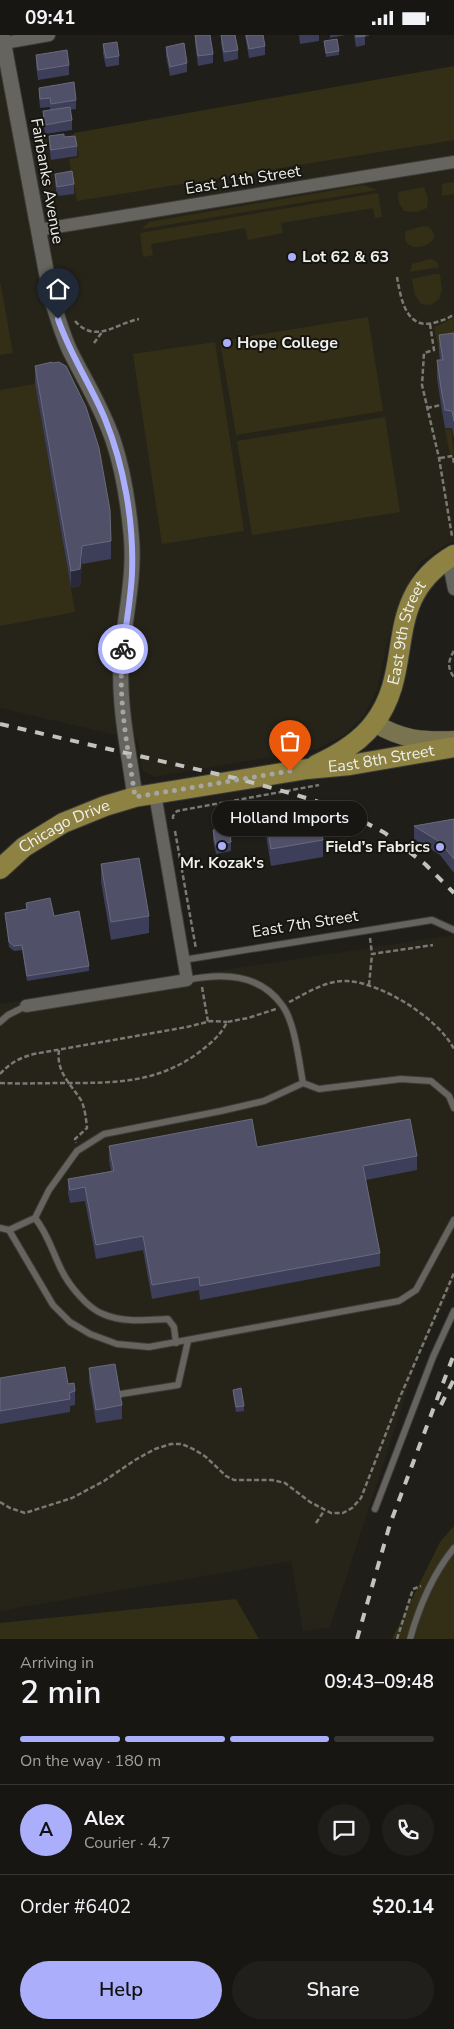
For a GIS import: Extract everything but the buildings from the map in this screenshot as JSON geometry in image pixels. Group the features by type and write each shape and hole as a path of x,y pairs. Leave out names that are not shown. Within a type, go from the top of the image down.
{"main road":[{"name":"East 9th Street","path":"374,723 390,690 403,629 412,598 424,579 452,550"},
{"name":"East 8th Street","path":"307,769 352,745 374,723 408,739 454,740"},
{"name":"East 8th Street","path":"145,795 307,769 350,765 454,747"},
{"name":"Chicago Drive","path":"0,869 24,847 63,823 105,806 145,795"}],"street":[{"path":"3,47 49,35"},
{"name":"Fairbanks Avenue","path":"3,47 49,289 70,352 96,399 111,434 126,495 132,555 131,582 121,664 123,717 145,795 187,980"},
{"name":"East 11th Street","path":"38,230 454,162"},
{"path":"452,550 454,589"},
{"path":"26,1006 187,980"}],"lane":[{"name":"East 7th Street","path":"183,960 432,920 454,930"},
{"path":"187,980 228,975 258,984 283,1006 296,1043 303,1083"},
{"path":"0,1022 8,1015 26,1006"},
{"path":"0,1228 9,1230 35,1218 49,1190 78,1151 104,1133 264,1101 303,1083 319,1089 401,1079 431,1081 449,1096 454,1108"},
{"path":"35,1218 44,1229 62,1270 78,1295 102,1314 134,1321 168,1319 174,1327 176,1343"},
{"path":"9,1230 53,1305 70,1323 90,1334 117,1344 149,1347 399,1301 416,1290 454,1220"},
{"path":"374,1509 433,1357 454,1311"},
{"path":"122,1394 178,1385 188,1341"},
{"path":"410,1639 415,1619 428,1589 454,1548"}],"path":[{"path":"397,277 403,307 418,323 430,325 451,317 454,313"},
{"path":"75,321 82,329 96,333 128,321 139,319"},
{"path":"430,325 434,350 424,353 422,385 439,458 452,550"},
{"path":"94,343 103,331"},
{"path":"426,407 441,405"},
{"path":"439,458 453,456 454,464"},
{"path":"454,651 449,661 449,668 454,677"},
{"path":"198,958 173,816 177,811 322,785"},
{"path":"369,931 372,954 369,985"},
{"path":"372,954 433,945"},
{"path":"201,977 208,1022"},
{"path":"0,1074 9,1064 20,1058 208,1022 227,1022 248,1018 283,1006 311,990 331,983 346,981 386,990 403,1000 440,1030 454,1049"},
{"path":"0,1083 124,1081 157,1075 176,1067 211,1044 223,1031 227,1022"},
{"path":"59,1050 59,1065 67,1083 82,1102 85,1113 87,1128 75,1139 78,1151"},
{"path":"0,1502 25,1513 72,1498 104,1481 155,1449 171,1444 182,1444 206,1457 226,1476 234,1480 272,1480 284,1483 324,1511 343,1513 361,1498 400,1397 454,1273"},
{"path":"316,1523 324,1511"},
{"path":"397,1639 413,1589 422,1586"}],"shaded area":[{"name":"Hope College","path":"454,66 454,542 449,543 421,561 400,600 387,644 377,690 365,714 344,735 317,749 154,777 142,770 138,740 0,708 0,68 15,144"},
{"path":"454,66 454,140 77,201 69,159 79,157 74,133"},
{"path":"454,182 454,194 442,196 442,184"},
{"path":"364,185 377,190 142,229 149,222"},
{"path":"424,187 428,198 427,208 416,212 404,211 399,203 398,192"},
{"path":"378,193 382,217 375,218 373,208 281,223 283,233 248,240 245,228 151,244 153,255 143,257 140,233"},
{"path":"424,226 432,230 434,238 420,247 410,245 405,237 406,231"},
{"path":"430,259 437,262 439,267 410,272 412,264"},
{"path":"440,274 442,290 439,299 431,305 421,304 415,295 412,279"},
{"path":"0,281 13,353 0,355"},
{"path":"368,317 383,411 236,435 220,341"},
{"path":"454,317 454,349 439,351 434,327"},
{"path":"215,342 244,531 162,544 133,354"},
{"path":"35,384 75,612 0,626 0,390"},
{"path":"385,417 400,512 252,535 237,441"},
{"path":"445,429 451,429 454,454 450,455"},
{"path":"454,935 454,1283 418,1358 330,1627 303,1631 291,1561 0,1611 0,1004"},
{"path":"454,1526 454,1639 392,1639 440,1542"},
{"path":"236,1599 259,1639 0,1639 0,1623"}],"railway":[{"path":"0,724 239,779 338,808 385,833 425,864 454,893"},
{"path":"357,1639 390,1524 454,1354"},
{"path":"441,1405 454,1379"}],"way so far":[{"path":"123,649 121,689 123,717 135,797 290,771"}],"place":[{"name":"Lot 62 & 63","path":"292,257"},
{"name":"Hope College","path":"227,343"},
{"name":"Holland Imports","path":"290,771"},
{"name":"Mr. Kozak's","path":"222,846"},
{"name":"Field’s Fabrics","path":"440,847"}],"route":[{"path":"58,319 70,352 96,399 105,420 119,462 126,495 131,533 132,574 123,649"}]}
